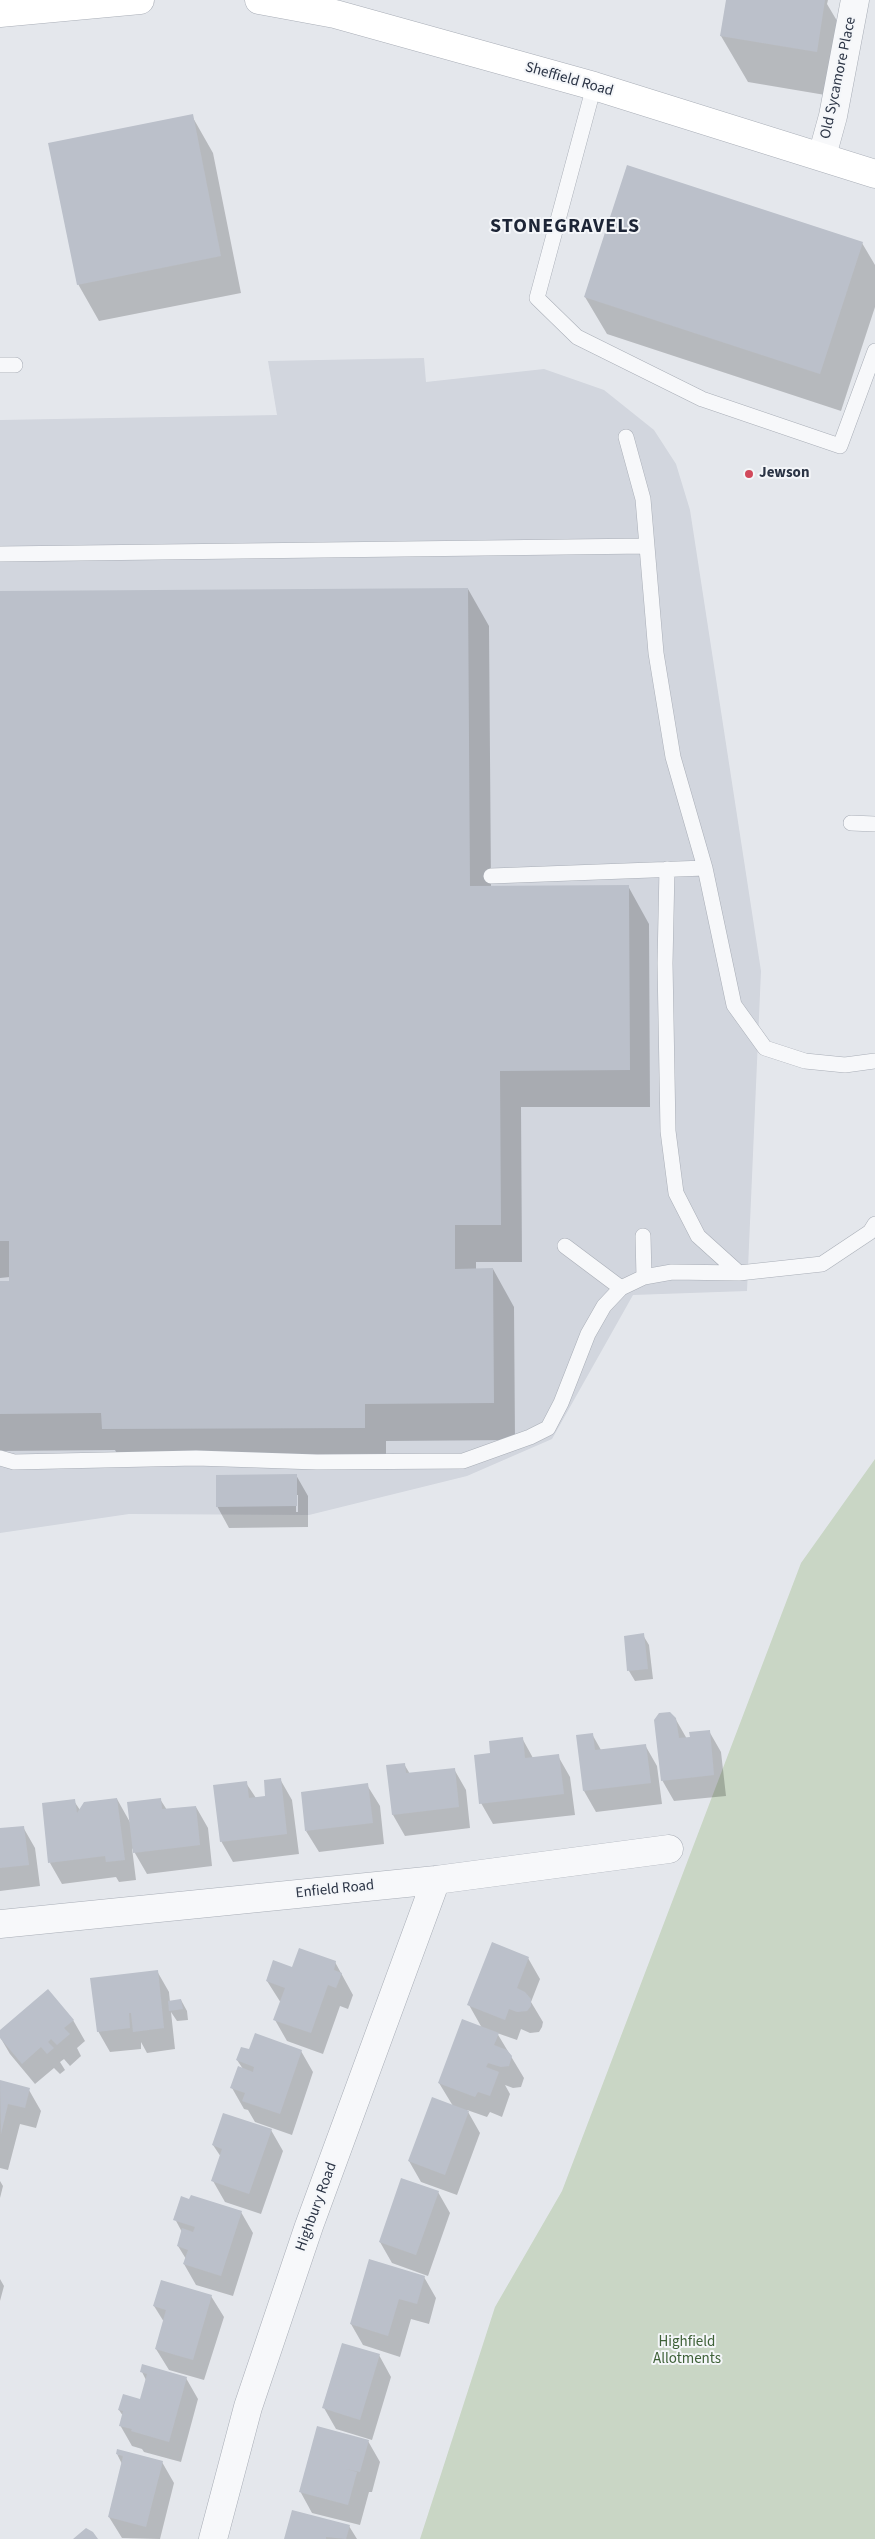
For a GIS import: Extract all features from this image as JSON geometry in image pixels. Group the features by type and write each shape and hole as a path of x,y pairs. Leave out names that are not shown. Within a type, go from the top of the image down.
{"main road":[{"path":"0,13 140,0"},
{"name":"Sheffield Road","path":"259,0 335,14 594,86 875,174"}],"street":[{"name":"Old Sycamore Place","path":"822,156 833,116 855,0"},
{"name":"Enfield Road","path":"0,1924 436,1880 669,1849"},
{"name":"Highbury Road","path":"213,2539 248,2407 306,2235 436,1880"}],"lane":[{"path":"594,86 537,298 577,337 702,399 840,446 875,351"},
{"path":"626,437 643,499 656,653 673,757 705,868 734,1005 765,1048 805,1061 845,1065 875,1061"},
{"path":"0,554 647,546"},
{"path":"851,823 875,824"},
{"path":"490,876 705,868"},
{"path":"667,870 665,962 668,1132 676,1193 698,1236 739,1273"},
{"path":"0,1458 14,1462 196,1458 317,1462 463,1461 530,1437 548,1428 561,1403 588,1334 604,1306 621,1288 644,1277 672,1272 739,1273 822,1264 870,1232 875,1224"},
{"path":"644,1236 644,1277"},
{"path":"565,1246 621,1288"}],"shaded area":[{"path":"424,358 426,382 544,369 604,390 654,430 676,464 690,510 761,971 747,1291 633,1295 552,1439 467,1476 309,1515 129,1514 0,1533 0,420 277,415 268,361"}],"green space":[{"name":"Highfield Allotments","path":"875,1459 875,2539 420,2539 495,2307 562,2191 801,1563"}],"building":[{"path":"726,0 825,0 817,52 720,36"},
{"path":"193,114 221,256 77,285 48,143"},
{"path":"627,165 863,242 820,374 584,297"},
{"path":"468,588 470,886 629,885 630,1070 500,1071 501,1225 455,1225 455,1269 493,1268 494,1403 365,1404 365,1428 102,1429 101,1413 0,1414 0,1281 9,1281 9,1241 0,1241 0,591"},
{"path":"297,1474 297,1506 216,1507 216,1475"},
{"path":"644,1633 648,1669 627,1671 624,1636"},
{"path":"670,1712 676,1718 679,1738 690,1737 689,1732 710,1730 714,1775 661,1781 654,1720 659,1713"},
{"path":"593,1733 595,1750 646,1744 651,1783 583,1791 576,1735"},
{"path":"523,1737 525,1758 559,1754 564,1794 479,1804 474,1755 490,1753 489,1741"},
{"path":"405,1763 406,1773 455,1768 459,1807 392,1815 386,1765"},
{"path":"281,1778 287,1834 220,1842 213,1785 247,1781 249,1798 265,1796 264,1780"},
{"path":"368,1783 373,1823 305,1831 301,1792"},
{"path":"117,1798 125,1860 106,1862 105,1856 48,1863 42,1803 75,1799 77,1813 84,1802"},
{"path":"161,1798 162,1809 196,1806 200,1845 133,1853 127,1802"},
{"path":"24,1826 29,1865 0,1868 0,1828"},
{"path":"492,1942 529,1957 517,1988 525,1992 531,1999 531,2006 527,2011 517,2012 509,2009 505,2020 467,2005"},
{"path":"299,1948 336,1961 334,1970 342,1973 336,1988 328,1985 311,2033 273,2020 285,1988 266,1981 273,1960 292,1967"},
{"path":"158,1970 164,2028 133,2032 131,2013 129,2013 130,2028 97,2032 90,1978"},
{"path":"48,1989 74,2020 64,2028 70,2034 57,2045 51,2039 48,2042 54,2048 47,2054 41,2047 22,2064 0,2038 0,2030"},
{"path":"181,1999 183,2009 169,2011 168,2001"},
{"path":"462,2019 499,2033 494,2045 507,2050 512,2056 509,2066 501,2067 488,2063 486,2067 499,2072 490,2096 478,2092 475,2097 438,2083"},
{"path":"255,2033 302,2050 280,2114 242,2101 245,2093 230,2088 238,2066 253,2072 254,2067 236,2060 241,2047 249,2049"},
{"path":"0,2080 30,2088 25,2108 8,2104 1,2134"},
{"path":"432,2097 469,2111 445,2175 408,2161"},
{"path":"223,2113 272,2129 249,2194 211,2181 222,2149 212,2145"},
{"path":"401,2178 439,2191 416,2255 379,2242"},
{"path":"191,2195 242,2211 221,2276 183,2264 188,2250 177,2246 182,2228 193,2232 195,2227 173,2220 181,2196 189,2199"},
{"path":"369,2259 425,2276 417,2304 399,2299 388,2336 350,2324"},
{"path":"161,2280 212,2295 193,2360 155,2349 166,2310 153,2306"},
{"path":"342,2343 380,2354 360,2420 322,2408"},
{"path":"142,2364 187,2377 169,2442 119,2426 123,2411 118,2410 123,2394 140,2399 147,2374 140,2372"},
{"path":"317,2426 369,2440 360,2472 346,2469 357,2472 348,2505 299,2492"},
{"path":"117,2449 163,2461 146,2527 108,2517 123,2456 116,2454"},
{"path":"292,2510 350,2525 346,2539 326,2537 326,2539 284,2539"},
{"path":"86,2528 93,2532 98,2539 73,2539"}],"place":[{"name":"Jewson","path":"749,474"}],"district":[{"name":"STONEGRAVELS","path":"565,228"}]}
